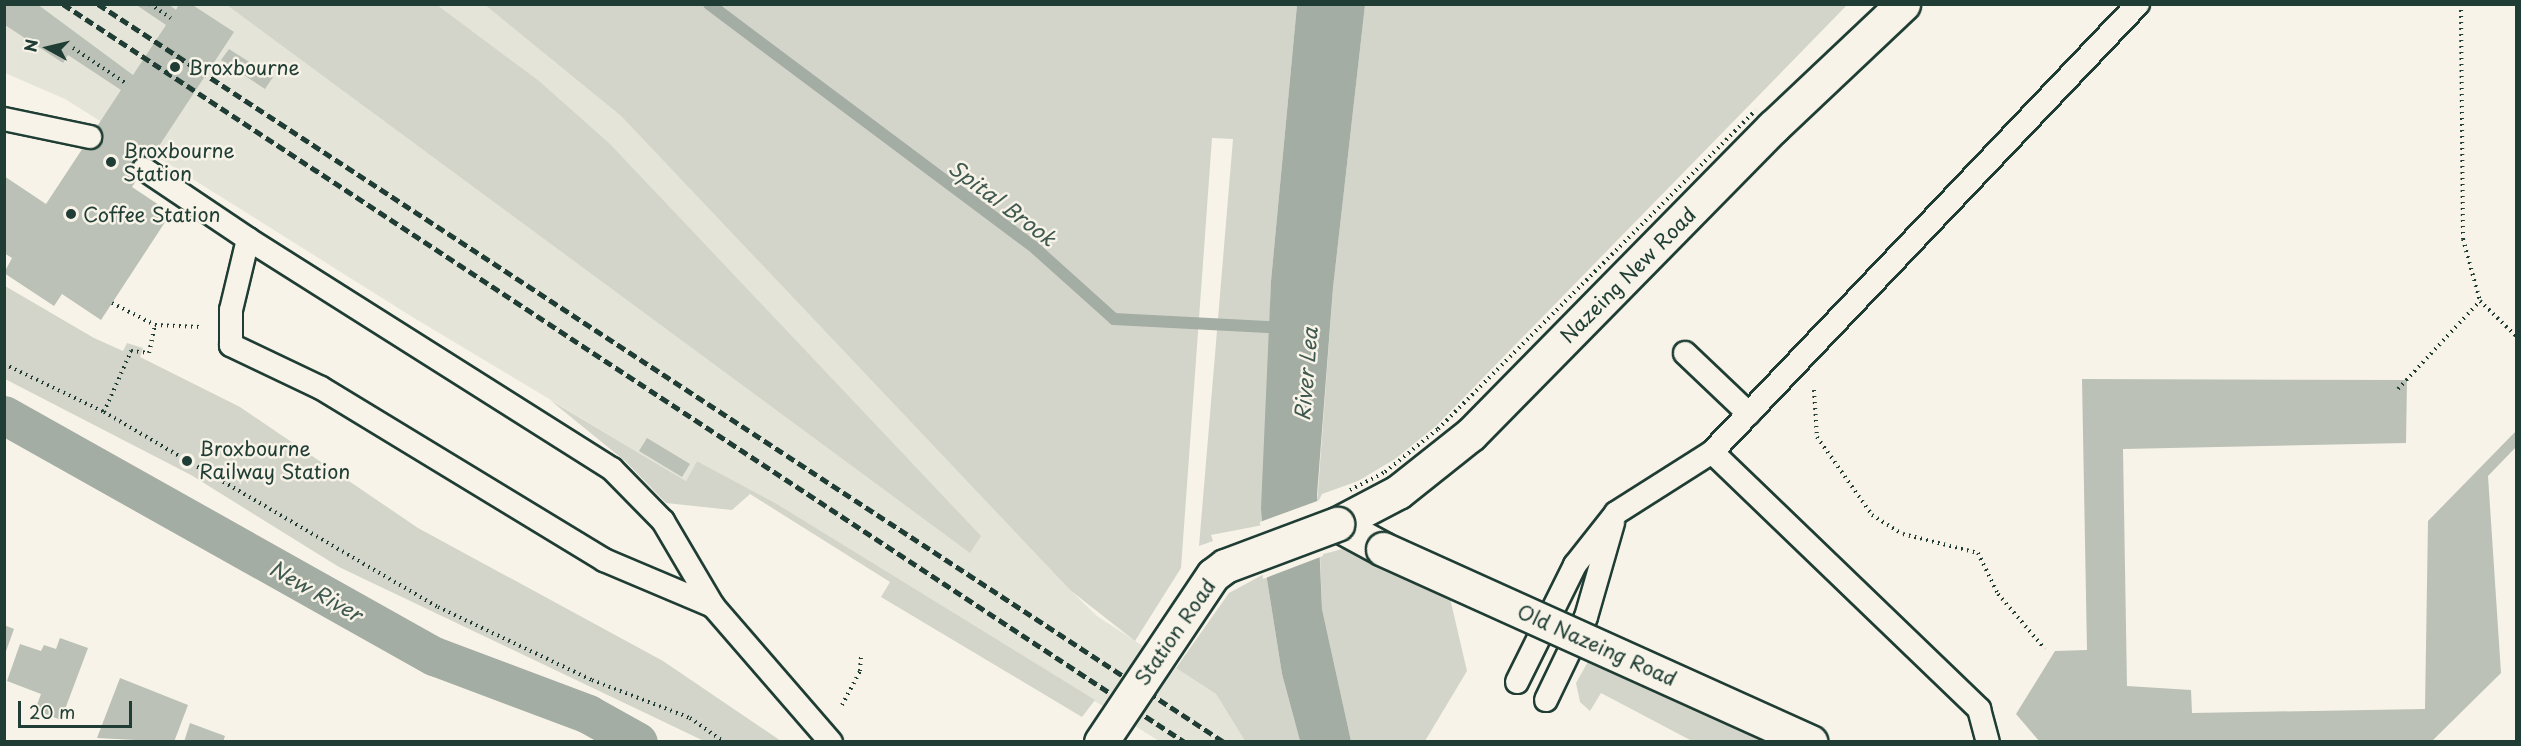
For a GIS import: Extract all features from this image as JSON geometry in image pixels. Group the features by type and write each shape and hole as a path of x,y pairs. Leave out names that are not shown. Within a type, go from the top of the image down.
{"main road":[{"name":"Nazeing New Road","path":"1340,509 1398,492 1471,435 1764,119 1903,4"},
{"name":"Old Nazeing Road","path":"1340,509 1383,549 1810,741"},
{"name":"Station Road","path":"1101,741 1213,575 1232,563 1340,509"}],"lane":[{"path":"1517,682 1575,565 1616,513 1712,452 2138,4"},
{"path":"7,119 90,138"},
{"path":"144,169 248,239 612,469 663,521 713,606 831,741"},
{"path":"248,239 228,328 231,345 259,362 321,388 604,560 713,606"},
{"path":"1685,353 1749,414"},
{"path":"1712,452 1979,709 1988,741"},
{"path":"1546,700 1586,617 1616,513"}],"path":[{"path":"150,4 171,18"},
{"path":"2461,4 2463,239 2480,301 2517,336"},
{"path":"73,48 128,84"},
{"path":"1340,509 1438,429 1764,119"},
{"path":"2398,389 2480,301"},
{"path":"112,303 155,325 228,328"},
{"path":"104,412 131,351 149,353 155,325"},
{"path":"1814,346 1817,437 1872,515 1903,534 1978,553 1998,594 2045,649"},
{"path":"4,364 104,412 438,607 592,680 690,718 724,741"},
{"path":"842,705 860,671 861,656"}],"shaded area":[{"path":"4,5 485,5 621,116 1070,590 1097,616 1216,694 1245,741 1159,741 777,504 697,461 686,481 414,318 65,99 5,73"},
{"path":"227,5 437,5 539,81 610,144 981,536 970,553"},
{"path":"485,5 1297,5 1271,281 1263,525 1211,535 1213,541 1199,546 1233,139 1212,138 1181,568 1135,641 1070,590 621,116"},
{"path":"1365,5 1847,5 1437,425 1395,459 1358,481 1322,494 1317,504 1333,288"},
{"path":"5,286 94,338 123,351 127,343 143,348 140,357 240,407 418,528 663,661 781,741 704,741 339,567 191,475 5,379"},
{"path":"550,400 686,481 697,461 777,504 1095,700 1082,717 881,597 890,582 750,494 732,510 666,503 625,461"},
{"path":"1346,548 1449,594 1467,671 1425,741 1351,741 1322,609 1320,555"},
{"path":"1266,573 1282,674 1300,741 1245,741 1216,694 1176,668 1229,593"},
{"path":"1590,658 1777,741 1692,741 1601,693 1590,711 1580,702 1576,683"}],"water":[{"name":"River Lea","path":"1297,5 1365,5 1333,288 1317,495 1322,609 1351,741 1300,741 1282,674 1266,573 1261,508 1271,281"}],"pier":[{"path":"1320,500 1323,556 1263,579 1260,522"}],"building":[{"name":"Broxbourne Station","path":"5,4 37,4 133,75 166,25 135,4 168,4 176,10 179,4 191,4 234,32 132,187 171,213 101,320 62,294 54,306 4,273 12,258 4,253 4,176 46,204 121,90 68,55 63,63 5,25"},
{"path":"229,49 273,77 265,89 221,60"},
{"path":"2082,379 2407,380 2406,443 2123,449 2127,686 2191,690 2192,713 2425,709 2428,521 2516,431 2516,447 2488,476 2501,673 2431,742 2040,742 2016,714 2055,651 2087,650"},
{"path":"647,438 690,464 682,477 639,451"},
{"path":"4,625 14,629 5,654 4,654"},
{"path":"60,638 88,648 61,720 35,710 41,694 7,681 20,644 41,651 44,645 56,649"},
{"path":"120,678 188,705 174,742 97,738"},
{"path":"190,723 225,736 223,742 184,742"}],"waterway":[{"name":"Spital Brook","path":"709,4 1036,249 1114,319 1283,328"},
{"name":"New River","path":"4,415 434,656 588,714 638,742"}],"railway":[{"path":"63,4 1185,742"},
{"path":"98,4 1224,742"}],"place":[{"name":"Broxbourne","path":"175,67"},
{"name":"Broxbourne Station","path":"111,162"},
{"name":"Coffee Station","path":"71,214"},
{"name":"Broxbourne Railway Station","path":"187,461"}]}
